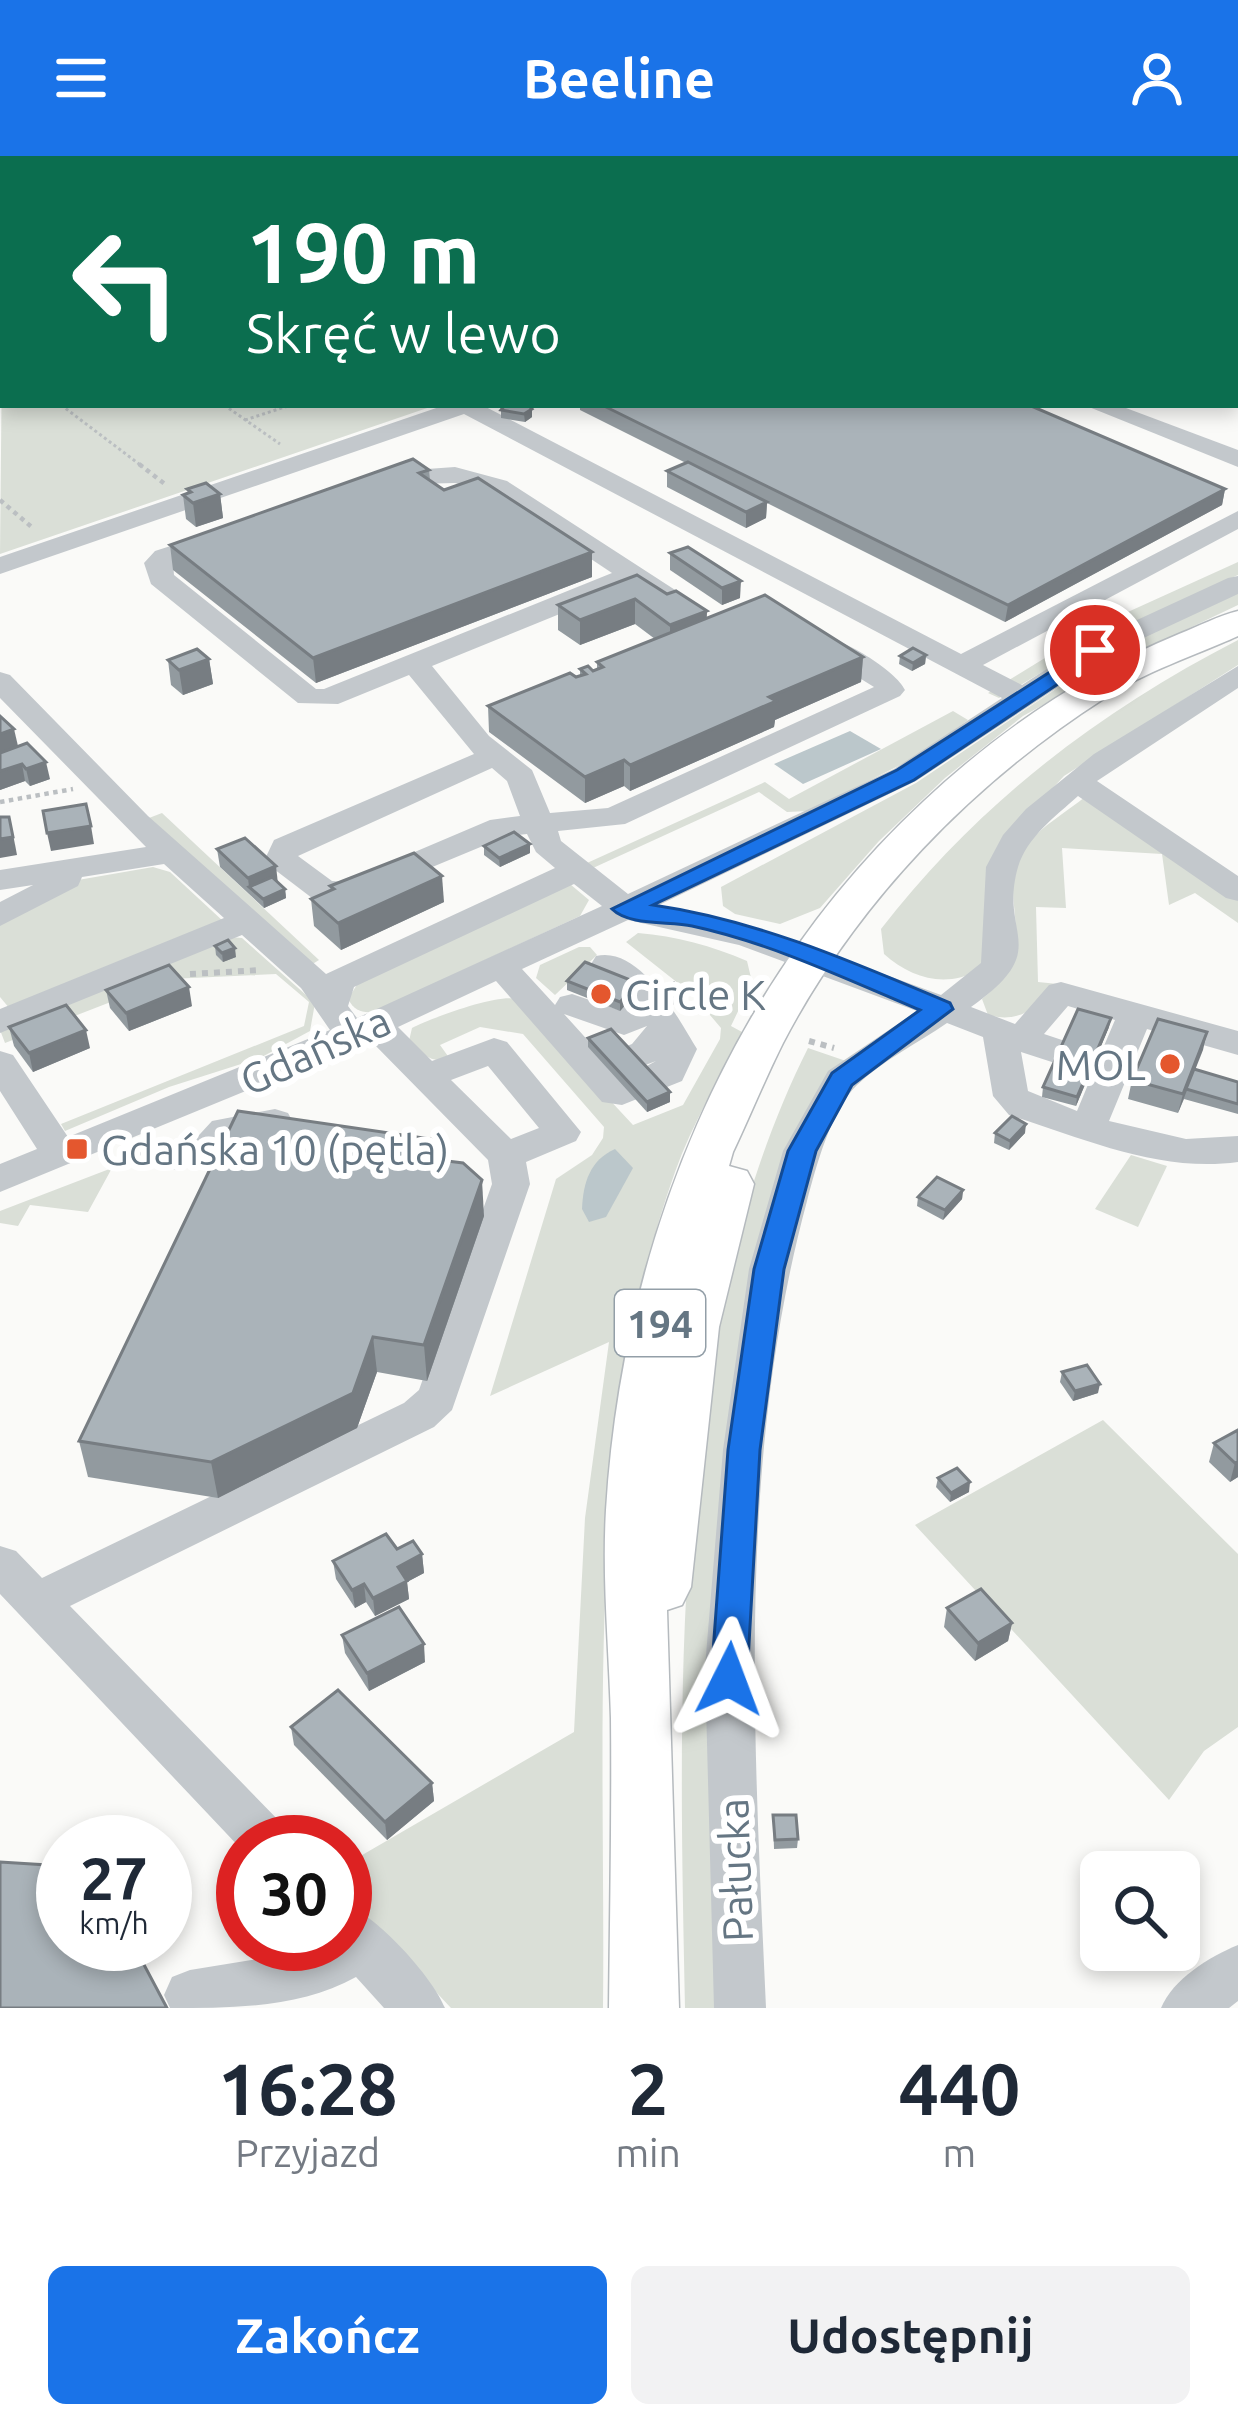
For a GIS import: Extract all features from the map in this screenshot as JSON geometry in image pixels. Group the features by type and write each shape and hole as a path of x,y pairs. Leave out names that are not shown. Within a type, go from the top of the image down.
{"main road":[{"name":"194","path":"644,2008 643,1723 635,1510 646,1392 674,1252 736,1082 910,837 1031,729 1094,688 1163,652 1230,626"}],"street":[{"path":"0,566 457,408"},
{"path":"472,408 1020,696"},
{"path":"1104,408 1238,460"},
{"path":"1170,408 1238,434"},
{"path":"352,491 394,477 426,473 482,480 705,621"},
{"path":"958,667 1238,519"},
{"path":"248,528 164,557 158,563 161,578 308,697 328,698 632,575"},
{"name":"Gdańska","path":"0,1179 61,1156 352,1022 501,966 905,775 1095,650 1238,584"},
{"path":"495,755 286,847 281,859 324,892 348,892 501,827 614,817 890,690 888,683 800,629"},
{"path":"414,663 478,742 521,777 547,845 577,869 610,916 638,994 645,1052 596,1072 573,1012"},
{"path":"940,1009 992,976 1000,964 1002,868 1012,846 1077,781 1238,675"},
{"path":"0,681 171,853 313,980 352,1022 426,1076 456,1129 506,1156"},
{"path":"1077,781 1238,892"},
{"path":"2,915 9,879 171,853"},
{"path":"2,915 91,866"},
{"path":"352,1022 339,981 577,869"},
{"path":"610,916 696,919 826,960 1019,1041 1112,1070"},
{"path":"0,1022 247,921"},
{"path":"501,966 573,1012 624,1024 638,994"},
{"path":"573,1012 638,994"},
{"path":"1238,1043 1112,1070 1022,1106 1011,1096 1019,1041 1061,994 1112,1070 1175,1151 1216,1155 1238,1149"},
{"name":"Pałucka","path":"740,2008 728,1667 744,1450 769,1269 802,1151 828,1098 867,1058 940,1009"},
{"path":"426,1076 494,1050 563,1132 506,1156"},
{"path":"0,1063 61,1156"},
{"path":"195,1157 225,1130 243,1124 269,1121 311,1127"},
{"path":"38,1601 419,1414 437,1399 511,1184 506,1156"},
{"path":"0,1564 241,1815"},
{"path":"372,1958 418,2008"},
{"path":"1186,2008 1238,1970"},
{"path":"190,1995 319,1971"}],"path":[{"path":"65,408 188,502"},
{"path":"228,408 303,461"},
{"path":"245,420 282,408"},
{"path":"2,504 56,547"},
{"path":"0,802 71,791 83,781"},
{"path":"140,1152 148,1162 195,1157"}],"shaded area":[{"path":"1,408 427,408 0,554"},
{"path":"1238,562 1238,575 1095,640 999,698 988,693 1097,626"},
{"path":"1238,592 1238,605 1135,654 1023,716 945,778 879,841 820,908 780,924 735,914 723,906 721,887 916,783 1114,650"},
{"path":"1238,640 1238,665 1064,776 1005,839 989,955 979,970 954,979 930,978 906,970 884,954 881,929 958,841 1000,802 1089,730"},
{"path":"953,711 968,720 916,757 809,811 787,812 759,792 593,868 587,863 765,782 789,799"},
{"path":"850,731 881,749 803,784 774,764"},
{"path":"1086,796 1238,901 1238,923 1195,893 1169,905 1162,854 1062,848 1066,908 1036,907 1038,982 1058,984 1028,1012 1010,1017 988,1015 982,999 1002,979 1016,940 1013,881 1017,863 1033,837"},
{"path":"162,813 319,960 311,965 149,818"},
{"path":"153,867 170,872 224,922 10,1009 0,997 0,923 78,880"},
{"path":"570,884 589,900 580,916 373,1012 358,1010 348,999 358,983"},
{"path":"638,933 694,942 747,961 752,982 731,1026 742,1032 675,1172 646,1270 625,1373 606,1586 603,2008 451,2008 372,1924 372,1849 574,1732 585,1518 609,1342 490,1396 556,1179 592,1155 604,1127 523,1034 480,1027 440,1045 450,1059 443,1060 427,1056 409,1041 412,1028 434,1019 480,1003 516,999 633,1125 683,1105 720,1039 721,1028 693,995 626,942"},
{"path":"230,937 242,938 315,1003 310,1031 260,1058 169,1087 65,1131 61,1124 304,1026 309,1002 276,974 170,979 5,1043 0,1030"},
{"path":"579,947 590,947 597,955 555,995 536,978 540,965"},
{"path":"808,1048 846,1061 762,1254 716,2008 685,2008 684,1643 691,1518 706,1394 728,1273 762,1157"},
{"path":"615,1149 633,1168 606,1217 589,1222 582,1209 586,1181 599,1159"},
{"path":"1131,1155 1167,1166 1138,1227 1095,1209"},
{"path":"112,1168 88,1212 30,1205 18,1226 0,1223 0,1211"},
{"path":"1103,1420 1238,1554 1238,1727 1204,1751 1169,1800 915,1525"}],"building":[{"path":"503,408 532,409 524,414"},
{"path":"608,408 1036,408 1225,489 1008,605"},
{"path":"413,459 429,470 419,473 444,490 478,478 592,552 313,658 170,545"},
{"path":"688,462 767,502 746,512 667,471"},
{"path":"206,483 220,494 193,503 183,495 191,492 187,489"},
{"path":"688,547 741,581 722,588 670,553"},
{"path":"637,575 667,594 676,591 707,611 670,625 635,599 580,620 558,605"},
{"path":"765,595 863,657 630,765 624,760 585,777 488,706 570,673 576,677 586,674 580,669 603,667 597,662"},
{"path":"913,648 926,655 913,663 900,656"},
{"path":"197,649 209,659 179,670 168,660"},
{"path":"0,716 14,729 0,734"},
{"path":"27,743 46,762 0,771 0,753"},
{"path":"86,804 91,826 47,833 43,811"},
{"path":"0,817 9,817 13,837 0,839"},
{"path":"514,832 530,844 499,858 484,846"},
{"path":"245,838 276,866 248,878 217,849"},
{"path":"414,853 442,876 338,923 311,899 334,889 330,886"},
{"path":"272,877 285,889 263,899 249,887"},
{"path":"228,940 235,948 222,953 215,946"},
{"path":"585,962 638,983 620,1002 567,981"},
{"path":"169,965 189,987 126,1013 106,990"},
{"path":"674,983 683,989 668,999 658,992"},
{"path":"66,1005 86,1030 29,1053 9,1027"},
{"path":"1078,1009 1111,1018 1077,1097 1043,1087"},
{"name":"MOL","path":"1158,1019 1207,1032 1183,1094 1132,1080"},
{"path":"611,1029 670,1092 647,1102 588,1038"},
{"path":"1194,1069 1238,1082 1238,1104 1186,1089"},
{"path":"238,1111 444,1141 439,1160 463,1163 482,1180 424,1345 373,1337 353,1393 211,1462 79,1441"},
{"path":"1012,1116 1026,1124 1010,1141 995,1133"},
{"path":"937,1177 963,1190 945,1210 918,1197"},
{"path":"1087,1365 1100,1384 1075,1391 1062,1372"},
{"path":"1238,1430 1238,1462 1235,1463 1214,1443"},
{"path":"957,1468 970,1482 951,1493 938,1478"},
{"path":"386,1534 397,1549 413,1541 422,1554 398,1567 407,1581 373,1598 364,1584 352,1590 333,1561"},
{"path":"981,1589 1012,1623 978,1643 947,1608"},
{"path":"399,1607 424,1644 367,1673 342,1635"},
{"path":"338,1690 432,1783 385,1822 291,1727"},
{"path":"773,1815 796,1815 798,1839 775,1840"},
{"path":"0,1862 36,1864 36,1971 147,1971 167,2008 0,2008"}],"place":[{"name":"Circle K","path":"601,994"},
{"name":"MOL","path":"1170,1064"},
{"name":"Gdańska 10 (pętla)","path":"77,1149"}],"route":[{"path":"729,1679 744,1450 769,1269 802,1151 842,1079 940,1009 812,955 696,919 625,909 905,775 1095,650"}]}
